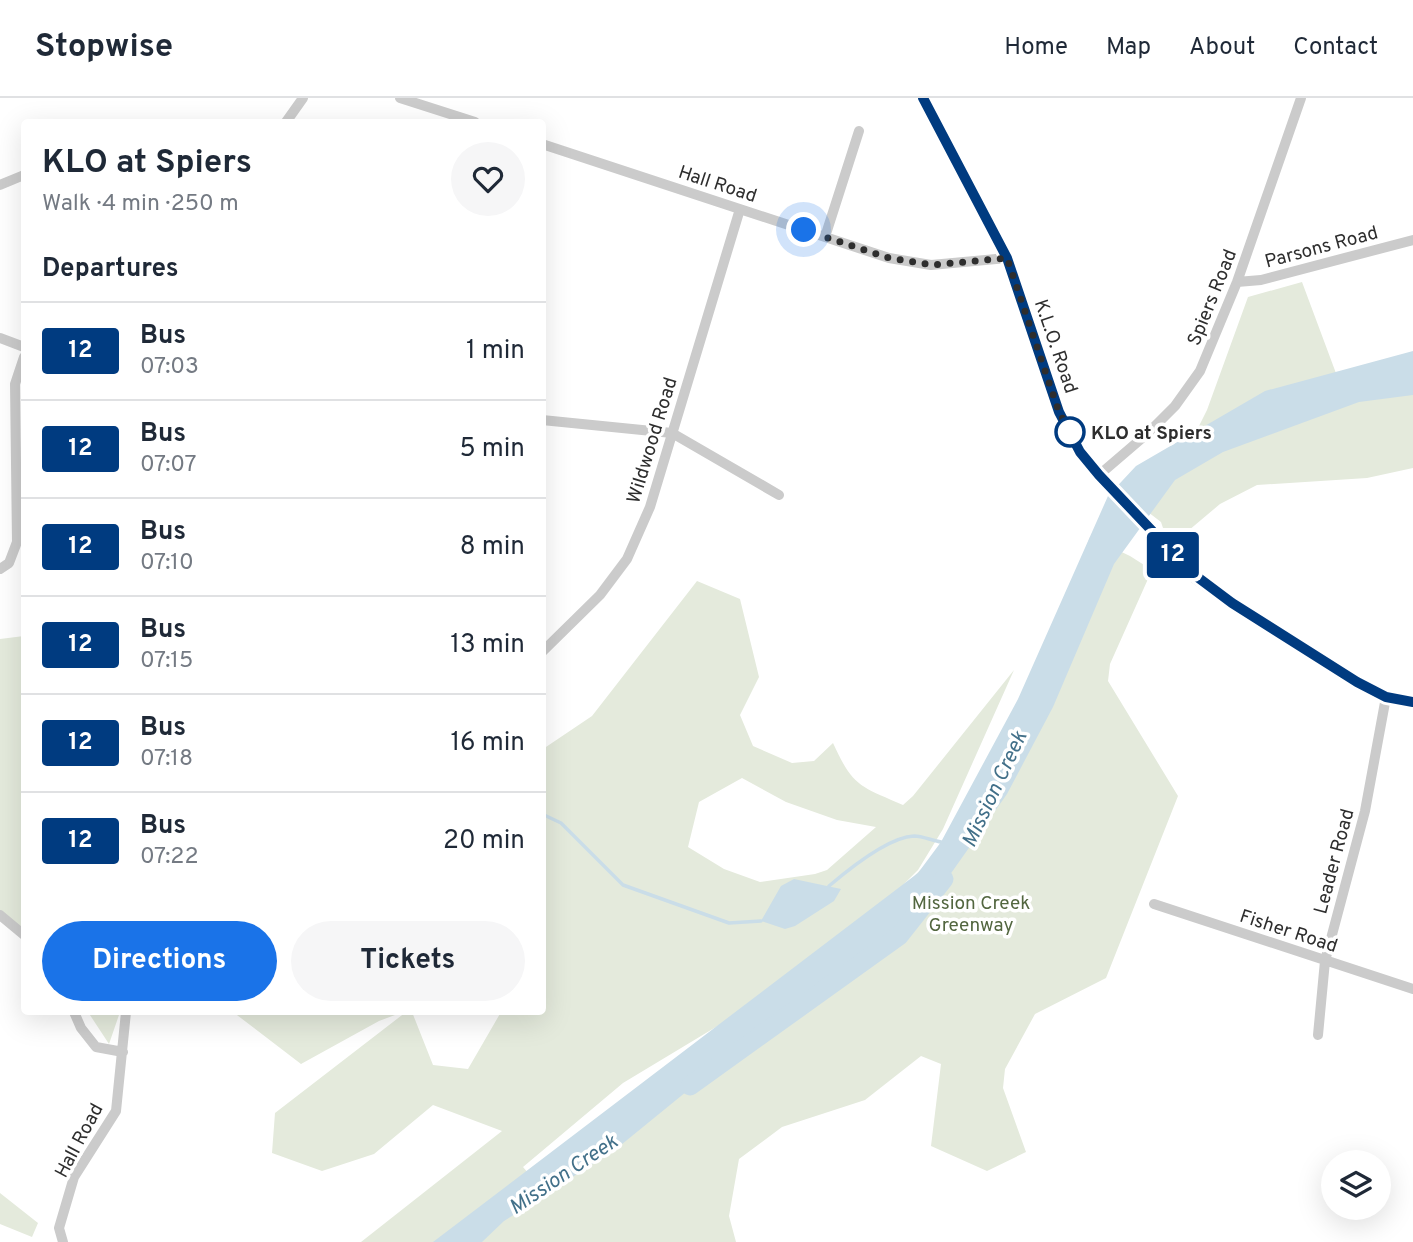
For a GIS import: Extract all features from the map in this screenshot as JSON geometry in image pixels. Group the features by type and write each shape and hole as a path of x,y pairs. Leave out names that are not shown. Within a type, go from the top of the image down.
{"main road":[{"name":"K.L.O. Road","path":"923,98 1007,258 1059,412 1080,452 1192,573 1232,603 1357,682 1386,697 1413,702"}],"street":[{"path":"288,119 303,98"},
{"path":"400,98 466,119"},
{"name":"Spiers Road","path":"1099,475 1148,433 1175,405 1200,371 1237,282 1301,98"},
{"path":"825,237 859,131"},
{"name":"Hall Road","path":"546,145 889,258 932,265 1007,258"},
{"path":"0,185 21,176"},
{"name":"Wildwood Road","path":"546,648 600,595 626,559 650,507 740,209"},
{"name":"Parsons Road","path":"1237,282 1261,280 1413,240"},
{"path":"0,338 21,346"},
{"path":"0,569 9,563 17,542 15,384 21,366"},
{"path":"546,420 672,433 779,495"},
{"name":"Leader Road","path":"1318,1035 1325,961 1365,811 1386,697"},
{"name":"Fisher Road","path":"1154,904 1413,989"},
{"path":"0,915 21,932"},
{"path":"75,1015 81,1028 96,1047 123,1052"},
{"name":"Hall Road","path":"63,1242 59,1228 74,1177 116,1111 127,1015"}],"green space":[{"path":"1302,282 1343,392 1413,383 1413,468 1367,478 1257,485 1220,504 1182,536 1165,534 1161,522 1131,499 1196,432 1207,410 1248,297"},
{"name":"Mission Creek Greenway","path":"1090,537 1152,570 1110,664 1108,681 1178,796 1106,978 1035,1014 1005,1069 1003,1088 1026,1152 987,1171 931,1146 941,1064 921,1056 865,1100 782,1127 739,1159 729,1216 736,1242 361,1242 502,1131 433,1105 374,1154 322,1171 272,1153 275,1113 402,1015 413,1015 433,1065 468,1069 499,1015 546,1015 546,747 592,716 697,581 740,599 759,677 740,715 753,746 792,763 814,761 833,743 846,769 859,783 903,805 1014,670 943,829 918,870 883,905 774,992 623,1083 523,1167 529,1174 848,943 951,839 1053,630","holes":["742,778 786,802 837,820 876,827 827,870 815,874 760,882 724,869 688,847 699,802"]},
{"path":"21,636 21,928 0,911 0,639"},
{"path":"90,1015 119,1015 109,1044"},
{"path":"237,1015 395,1015 379,1021 301,1064"},
{"path":"0,1193 38,1223 32,1237 0,1224"}],"water":[{"name":"Mission Creek","path":"1413,351 1413,395 1359,402 1223,452 1175,480 1114,564 1053,707 1007,794 942,886 858,963 762,1030 616,1149 504,1221 482,1242 433,1242 918,873 941,842 1018,699 1108,496 1136,466 1265,391"},
{"path":"794,879 841,889 834,901 795,926 785,929 761,921 781,886"}],"waterway":[{"path":"546,816 561,823 623,885 729,923 761,921"},
{"path":"829,886 869,855 893,842 914,836 941,842"},
{"name":"Mission Creek","path":"690,1086 899,936 944,879"}],"bus line":[{"name":"12","path":"923,98 1007,258 1059,412 1080,452 1192,573 1232,603 1357,682 1386,697 1413,702"}],"place":[{"name":"KLO at Spiers","path":"1070,432"}],"route":[{"path":"804,230 889,258 932,265 1007,258 1059,412 1070,432"}]}
